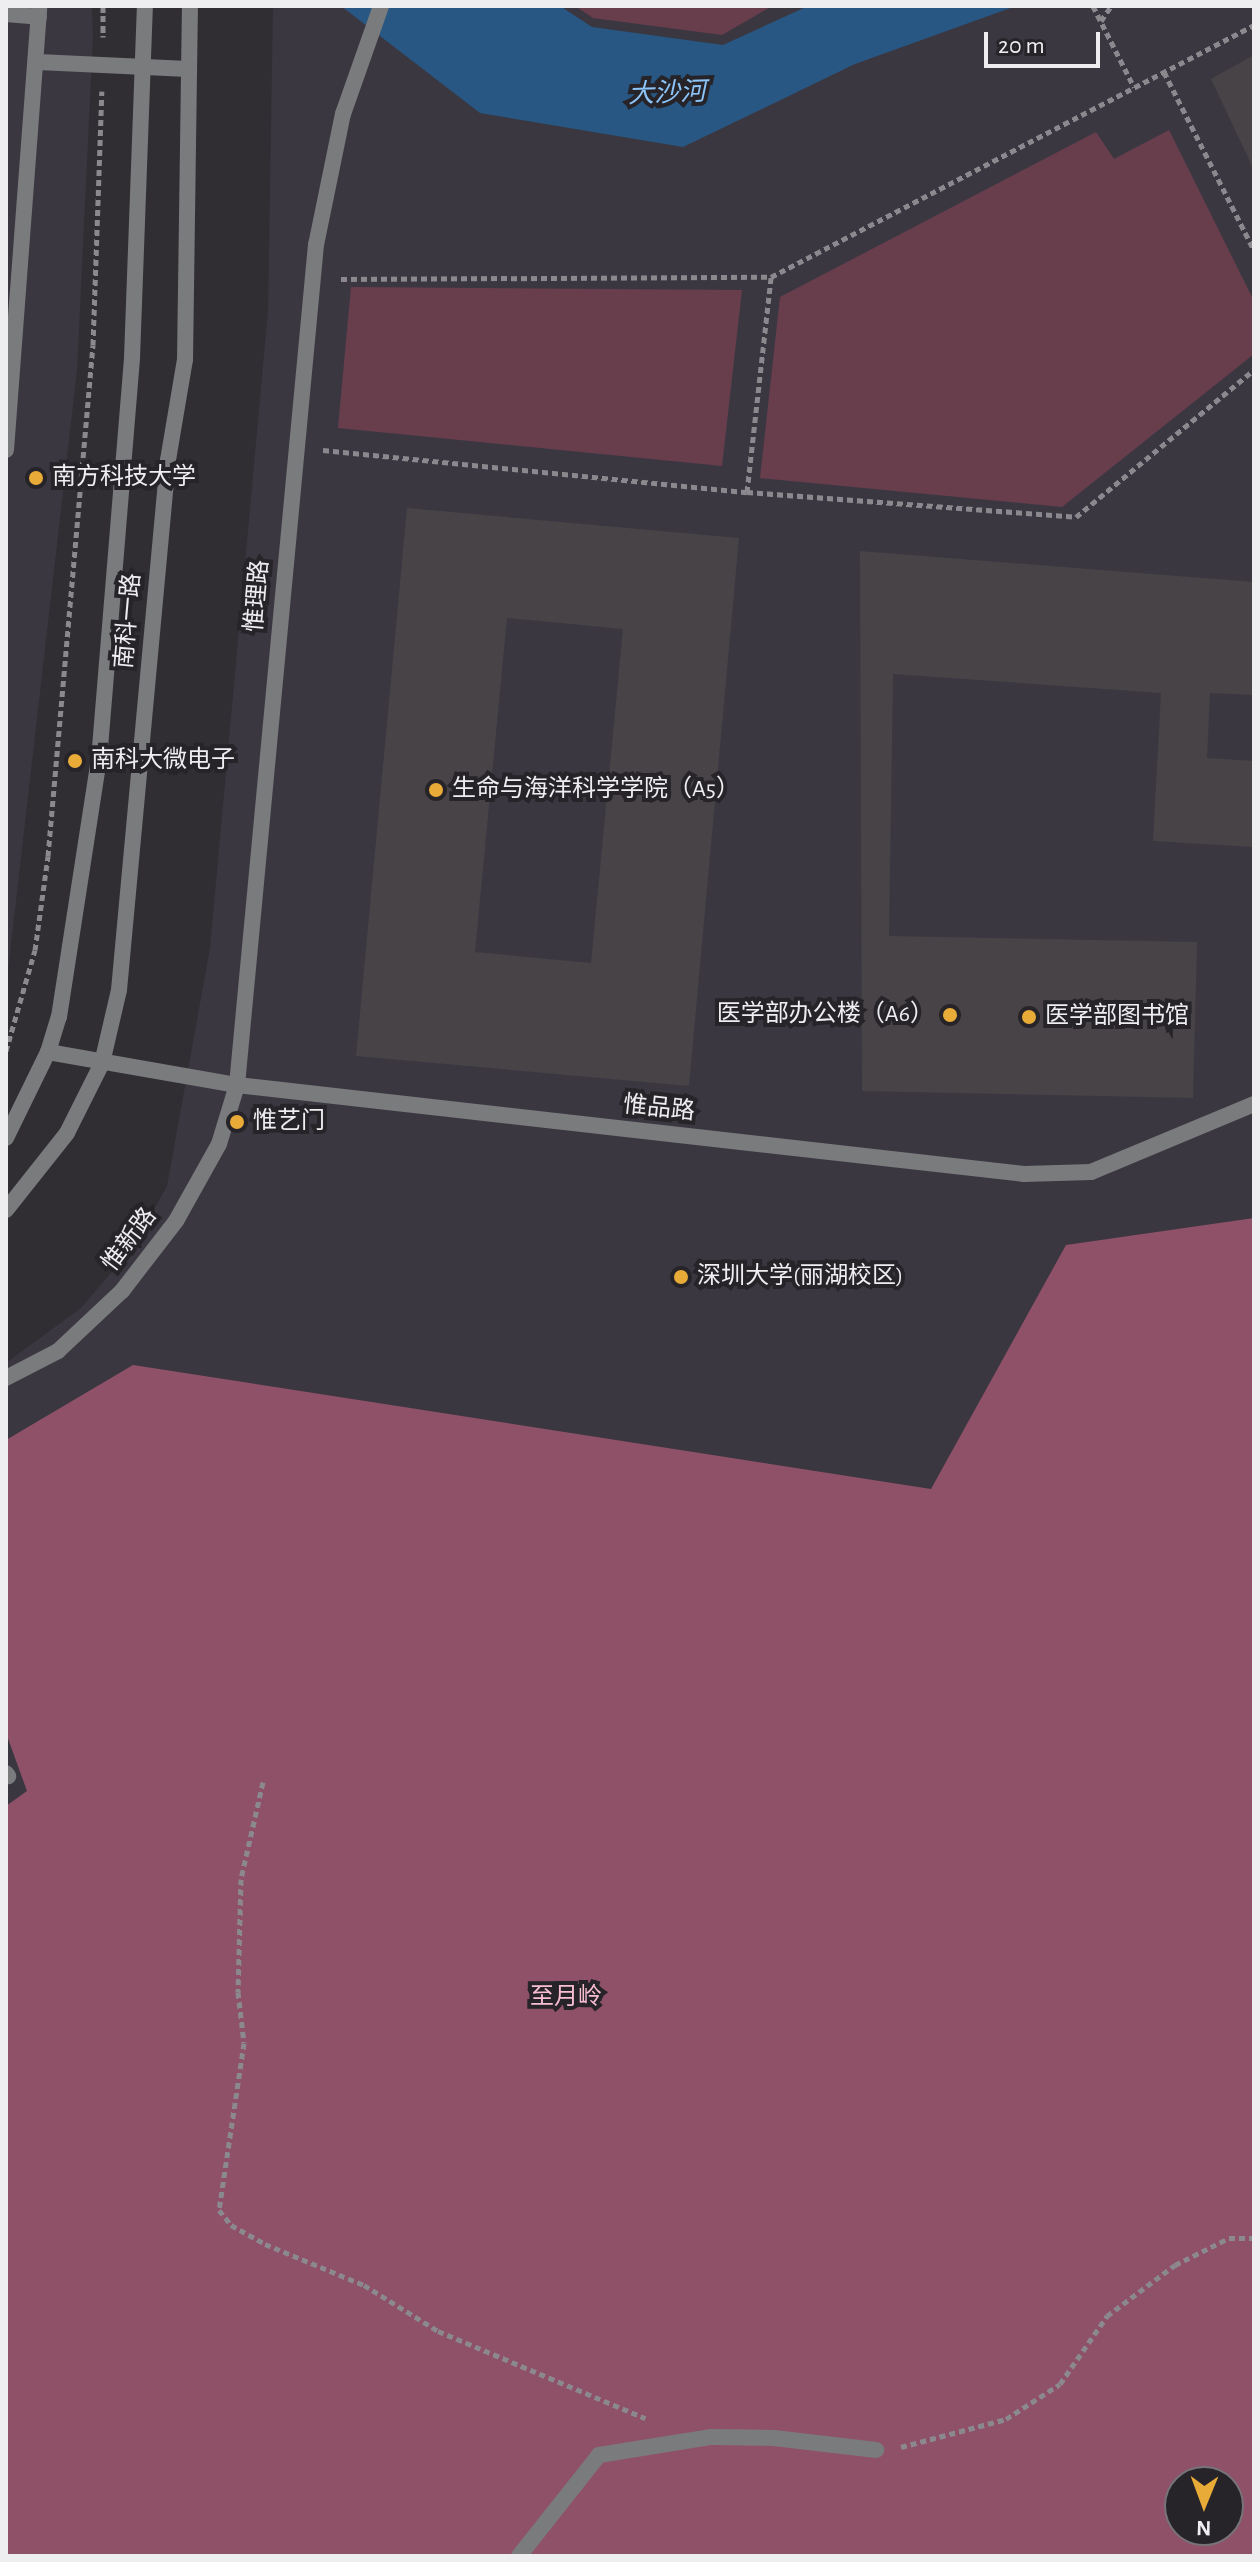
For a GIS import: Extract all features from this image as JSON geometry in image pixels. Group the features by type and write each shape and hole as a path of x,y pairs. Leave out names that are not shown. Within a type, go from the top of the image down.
{"street":[{"name":"南科一路","path":"6,1138 48,1052 59,1017 99,760 132,358 145,6"},
{"name":"南科一路","path":"6,1210 67,1133 102,1063 119,990 168,460 185,360 190,6"},
{"name":"惟理路","path":"237,1085 316,245 343,114 381,6"},
{"path":"6,14 39,12 38,62 6,450"},
{"path":"38,62 188,69"},
{"name":"惟品路","path":"48,1052 237,1085 1024,1174 1091,1172 1254,1104"},
{"name":"惟新路","path":"6,1378 58,1351 122,1291 176,1221 219,1144 237,1085"},
{"path":"519,2556 599,2455 712,2437 774,2438 876,2450"}],"path":[{"path":"103,6 103,51"},
{"path":"1093,6 1134,87"},
{"path":"1101,21 1111,6"},
{"path":"315,279 771,277 1254,25"},
{"path":"1164,72 1254,250"},
{"path":"6,1051 35,950 48,856 94,331 102,89"},
{"path":"747,492 771,277"},
{"path":"296,447 747,492 1076,517 1254,370"},
{"path":"263,1782 241,1879 238,1992 244,2043 219,2210 231,2225 265,2244 364,2285 438,2331 659,2422"},
{"path":"876,2450 925,2445 1006,2419 1060,2384 1107,2316 1175,2265 1229,2238 1254,2238"}],"shaded area":[{"name":"南方科技大学","path":"6,6 92,6 93,36 77,370 6,988"},
{"name":"深圳大学(丽湖校区)","path":"273,6 1254,6 1254,2556 6,2556 6,1363 81,1308 134,1246 167,1186 210,948 268,311"},
{"path":"575,6 772,6 722,35 593,18"},
{"path":"1169,130 1254,301 1254,354 1062,507 760,478 780,297 1096,132 1114,159"},
{"path":"351,287 742,290 722,466 338,428"}],"green space":[{"name":"至月岭","path":"1254,1218 1254,2556 6,2556 6,1806 27,1791 6,1733 6,1440 133,1365 931,1489 1066,1245"}],"water":[{"name":"大沙河","path":"341,6 560,6 592,27 723,45 808,6 1016,6 855,64 683,147 480,113"}],"building":[{"path":"1254,55 1254,170 1211,79"},
{"name":"生命与海洋科学学院（A5）","path":"407,508 739,538 689,1086 356,1056","holes":["507,618 623,629 591,963 475,952"]},
{"path":"860,551 1254,582 1254,695 1210,693 1207,758 1254,761 1254,847 1153,841 1161,693 893,674 889,936 1197,942 1193,1098 862,1091"}],"place":[{"name":"南方科技大学","path":"36,478"},
{"name":"南科大微电子","path":"75,761"},
{"name":"生命与海洋科学学院（A5）","path":"436,790"},
{"name":"医学部办公楼（A6）","path":"950,1015"},
{"name":"医学部图书馆","path":"1029,1017"},
{"name":"惟艺门","path":"237,1122"},
{"name":"深圳大学(丽湖校区)","path":"681,1277"}]}
